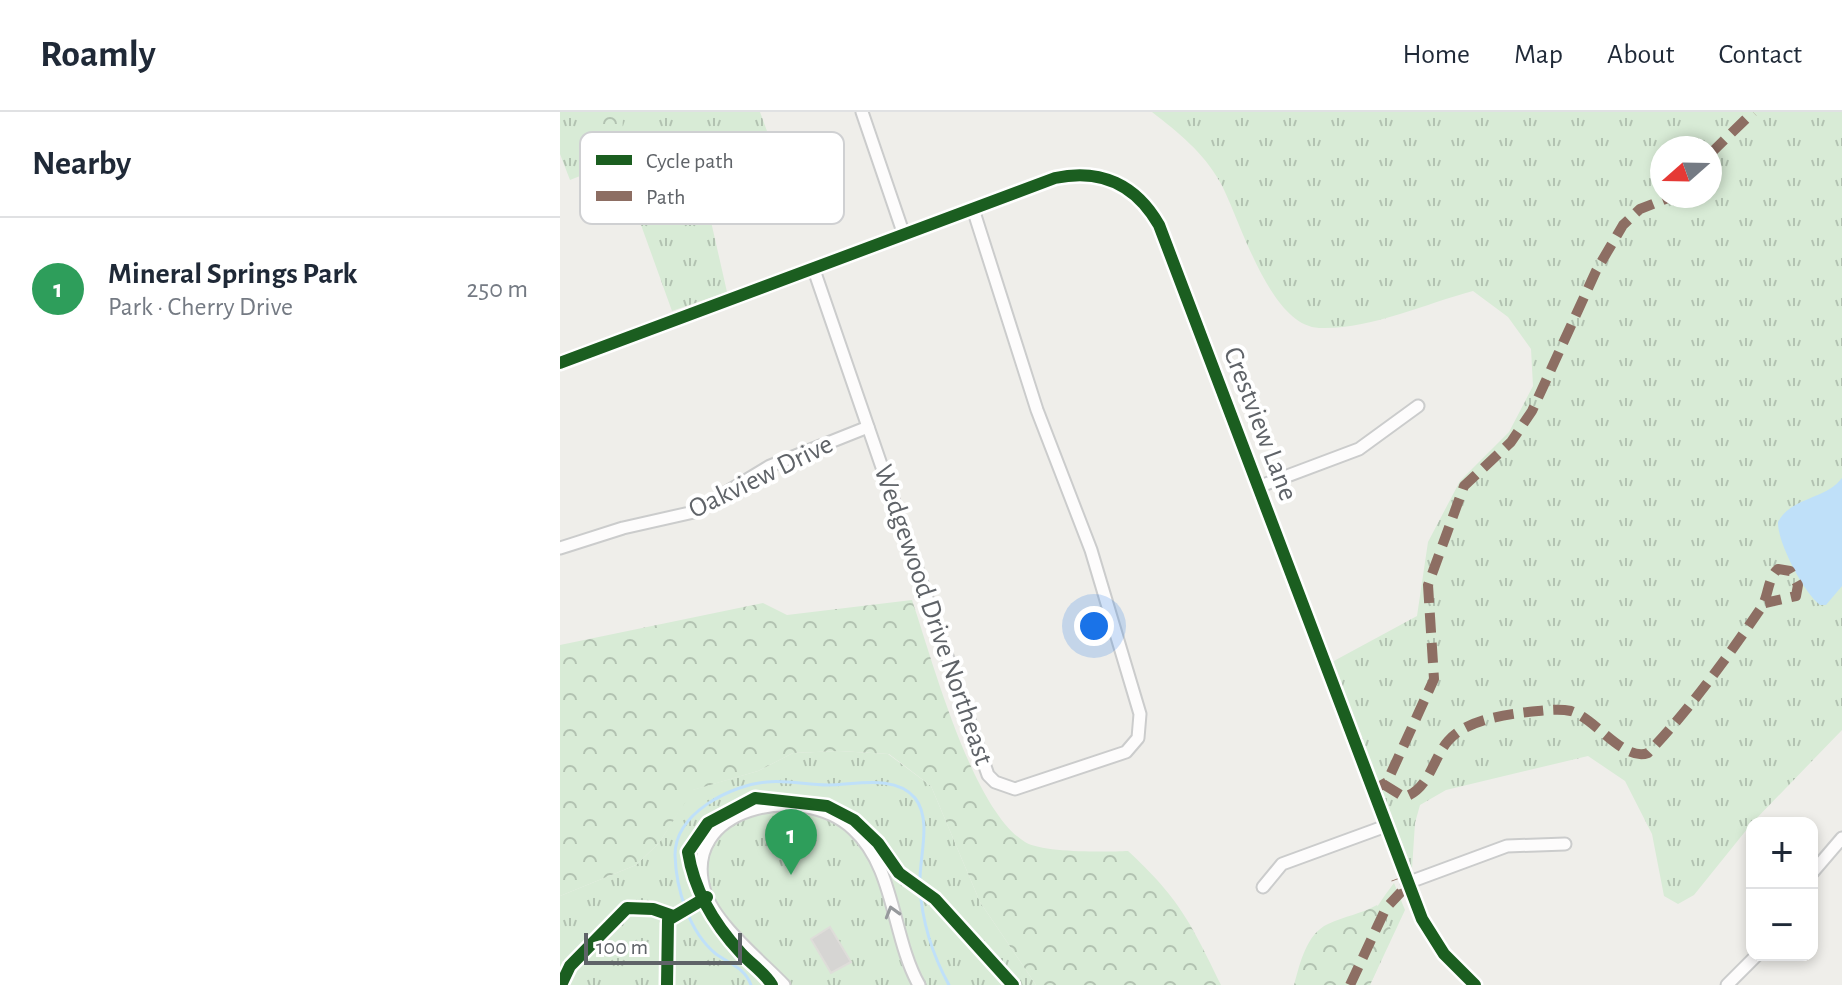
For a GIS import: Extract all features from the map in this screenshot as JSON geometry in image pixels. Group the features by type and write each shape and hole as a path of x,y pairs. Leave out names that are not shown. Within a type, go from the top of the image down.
{"street":[{"path":"862,112 904,235"},
{"name":"Crestview Lane","path":"560,363 1070,175 1114,181 1138,196 1159,225 1407,883 1432,937 1475,985"},
{"name":"Wedgewood Drive Northeast","path":"814,270 988,775 1005,788 1024,787 1131,747 1138,738 1141,721 1102,586 1047,439 973,209"},
{"path":"1258,487 1359,449 1418,406"},
{"name":"Oakview Drive","path":"560,548 623,528 694,512 770,466 868,427"},
{"path":"784,985 702,900 703,865 709,841 734,816 769,803 819,810 853,828 878,863 905,958 919,985"},
{"path":"1263,887 1282,864 1386,826"},
{"path":"1818,866 1842,838"},
{"path":"1407,883 1507,846 1565,844"},
{"path":"1727,985 1751,961"}],"lane":[{"path":"667,985 668,920 702,900"}],"green space":[{"path":"560,112 760,112 767,132 580,132 580,176 570,180 560,154"},
{"path":"562,112 623,112 622,132 604,132"},
{"path":"1152,112 1842,112 1842,730 1758,817 1746,817 1746,830 1694,895 1678,904 1664,896 1652,834 1625,781 1588,756 1446,790 1420,805 1415,823 1412,869 1332,662 1417,616 1428,542 1460,481 1509,432 1533,386 1531,349 1508,317 1473,291 1357,325 1319,328 1301,323 1285,309 1271,290 1220,182 1190,144"},
{"path":"641,224 712,224 727,292 672,311"},
{"path":"912,600 971,767 1006,825 1034,846 1075,851 1128,851 1160,883 1182,912 1221,985 1036,985 980,902 931,786 889,754 839,751 793,753 758,771 693,790 659,843 636,865 560,896 560,645 763,603 787,615"},
{"path":"839,751 888,754 931,786 980,902 1036,985 560,985 560,896 636,865 659,843 692,790 758,771 793,753"},
{"path":"1394,883 1405,910 1370,985 1340,985 1362,931"},
{"path":"1377,905 1393,933 1370,985 1294,985 1305,950 1320,929"}],"water":[{"path":"1842,478 1842,586 1826,605 1820,605 1793,566 1782,542 1778,522 1791,508 1827,491"}],"building":[{"path":"830,927 851,962 831,973 811,939"}],"waterway":[{"path":"751,985 741,970 716,954 698,934 681,895 675,855 677,840 684,826 708,804 737,789 775,782 828,785 886,783 907,791 915,798 924,829 920,876 923,913 933,950 949,985"}],"marked path":[{"path":"1722,142 1753,112"},
{"path":"1369,792 1387,782 1434,679 1428,585 1464,486 1511,442 1532,411 1596,271 1623,225 1640,209 1650,205"},
{"path":"1383,784 1404,797 1425,781 1443,748 1456,734 1485,720 1528,712 1571,711 1629,751 1648,753 1693,701 1748,627 1764,603 1774,573 1778,569 1790,571 1798,585 1796,596 1765,603"},
{"path":"1350,985 1386,908 1401,892 1396,879"}],"cycle path":[{"path":"560,363 1055,178 1102,178 1128,190 1140,199 1159,225 1422,919 1444,954 1475,985"},
{"path":"772,985 714,919 695,880 688,852 708,823 755,798 827,806 854,820 878,843 899,873 935,899 1013,985"},
{"path":"667,985 668,920 707,897"},
{"path":"561,985 570,966 627,908 653,909 673,916"}],"place":[{"name":"Mineral Springs Park","path":"791,875"}]}
